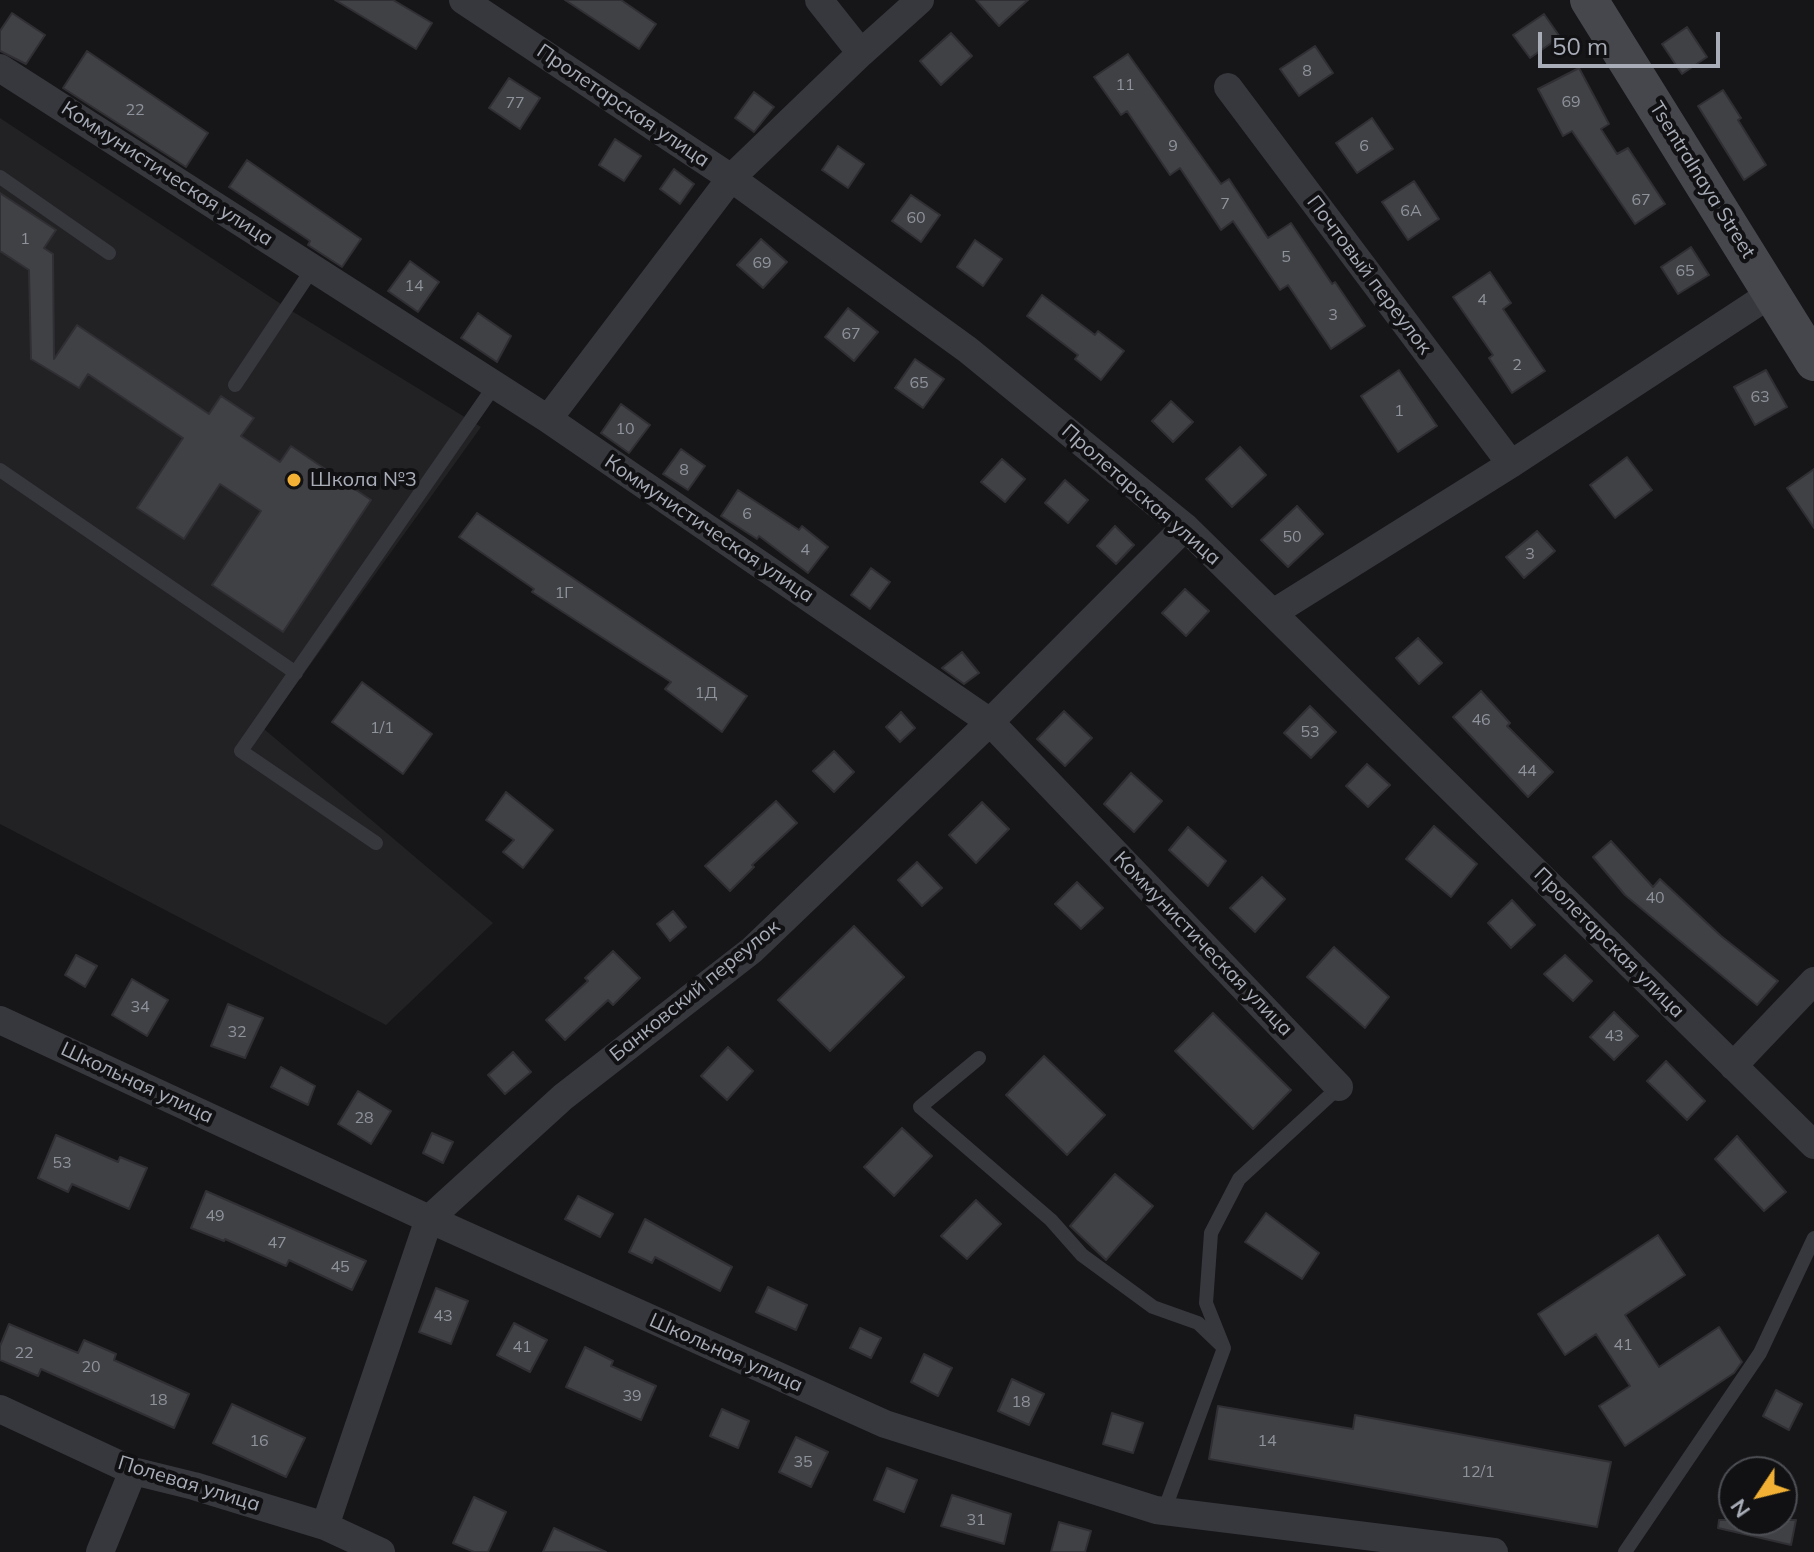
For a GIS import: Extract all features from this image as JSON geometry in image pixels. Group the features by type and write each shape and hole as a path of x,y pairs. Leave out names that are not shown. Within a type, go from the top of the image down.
{"main road":[{"name":"Tsentralnaya Street","path":"1589,0 1814,362"}],"street":[{"name":"Пролетарская улица","path":"463,0 731,178 968,350 1185,527 1814,1145"},
{"path":"819,0 861,53"},
{"path":"548,419 731,178 920,0"},
{"name":"Коммунистическая улица","path":"0,68 548,419 990,722 1339,1087"},
{"name":"Почтовый переулок","path":"1228,87 1511,464"},
{"path":"1273,613 1511,464 1772,293"},
{"name":"Банковский переулок","path":"325,1526 429,1219 563,1097 752,950 990,722 1185,527"},
{"path":"1733,1066 1814,981"},
{"name":"Школьная улица","path":"0,1020 429,1219 885,1424 1164,1511 1494,1552"},
{"name":"Полевая улица","path":"0,1409 133,1471 325,1526 381,1552"},
{"path":"100,1552 133,1471"}],"lane":[{"path":"0,177 109,253"},
{"path":"235,385 313,268"},
{"path":"376,843 241,751 495,385"},
{"path":"0,470 296,673"},
{"path":"979,1058 920,1107 1051,1220 1082,1255 1153,1307 1198,1323 1224,1348"},
{"path":"1164,1511 1224,1348 1206,1303 1211,1233 1239,1179 1339,1087"},
{"path":"1625,1552 1760,1353 1814,1238"}],"shaded area":[{"path":"0,118 287,308 481,427 264,729 493,923 386,1025 0,824"}],"building":[{"path":"335,0 393,0 432,23 416,49"},
{"path":"565,0 621,0 656,24 639,49"},
{"path":"976,0 1028,0 999,26"},
{"path":"12,13 45,35 26,64 0,51 0,31"},
{"path":"1544,14 1560,37 1530,58 1513,35"},
{"path":"1687,27 1707,57 1682,74 1662,44"},
{"path":"951,33 972,56 941,85 920,61"},
{"path":"1315,46 1333,73 1299,96 1280,69"},
{"path":"87,51 208,133 186,167 63,88"},
{"path":"1128,54 1221,184 1229,179 1268,238 1291,223 1365,326 1331,349 1288,285 1280,290 1233,221 1221,230 1180,168 1170,175 1127,111 1121,115 1094,77"},
{"path":"1579,68 1609,124 1601,129 1617,154 1628,148 1665,204 1635,224 1572,131 1563,136 1538,89"},
{"path":"509,78 540,98 520,129 489,108"},
{"path":"1723,90 1766,165 1744,180 1698,106"},
{"path":"754,92 774,107 754,132 735,118"},
{"path":"1372,118 1393,149 1357,173 1336,143"},
{"path":"615,139 641,156 624,181 599,165"},
{"path":"838,146 864,164 848,188 822,170"},
{"path":"247,160 361,239 342,267 308,245 310,241 229,187"},
{"path":"674,169 694,184 680,204 660,189"},
{"path":"1414,181 1439,219 1408,240 1382,202"},
{"name":"Школа №3","path":"0,193 56,230 44,248 53,254 54,359 77,325 209,414 221,396 254,418 241,436 280,462 291,446 371,500 283,632 212,585 261,511 220,484 184,539 137,508 183,438 88,374 79,388 31,359 29,270 0,251"},
{"path":"911,195 940,215 921,242 892,221"},
{"path":"761,239 787,262 763,288 737,265"},
{"path":"975,240 1002,259 983,286 957,267"},
{"path":"1691,247 1709,275 1678,294 1661,267"},
{"path":"410,261 439,282 418,312 388,291"},
{"path":"1490,272 1511,303 1503,309 1545,371 1512,393 1489,358 1493,355 1453,297"},
{"path":"1042,295 1095,335 1098,331 1124,351 1101,380 1075,359 1078,355 1027,316"},
{"path":"848,308 878,332 854,361 825,337"},
{"path":"478,313 511,336 497,362 461,338"},
{"path":"915,359 944,379 923,408 895,388"},
{"path":"1399,370 1437,426 1398,452 1361,396"},
{"path":"1766,370 1787,407 1755,425 1734,387"},
{"path":"1171,401 1193,422 1173,442 1152,421"},
{"path":"621,404 650,425 629,453 601,433"},
{"path":"1240,447 1266,475 1232,507 1206,479"},
{"path":"681,449 705,466 688,490 663,474"},
{"path":"1627,457 1652,490 1615,518 1590,485"},
{"path":"1002,459 1025,479 1005,502 981,482"},
{"path":"1814,469 1814,528 1787,488"},
{"path":"1065,480 1088,500 1068,523 1045,503"},
{"path":"738,490 799,530 802,526 828,547 808,573 759,536 757,539 721,516"},
{"path":"1297,506 1323,534 1288,567 1261,540"},
{"path":"477,513 747,696 722,732 665,689 671,682 532,592 534,589 459,537"},
{"path":"1115,526 1134,545 1116,564 1097,546"},
{"path":"1537,531 1555,551 1524,578 1506,557"},
{"path":"871,568 890,582 870,609 851,595"},
{"path":"1185,589 1209,611 1186,636 1162,613"},
{"path":"1418,638 1442,663 1419,684 1396,658"},
{"path":"962,652 979,673 964,684 942,668"},
{"path":"362,682 432,734 403,774 332,722"},
{"path":"1481,691 1510,723 1507,726 1553,772 1528,797 1453,717"},
{"path":"1310,706 1336,732 1311,758 1284,733"},
{"path":"1064,711 1092,738 1065,766 1037,739"},
{"path":"901,712 915,728 900,742 886,727"},
{"path":"834,751 854,772 834,792 813,771"},
{"path":"1367,764 1390,785 1368,807 1346,786"},
{"path":"1131,773 1162,801 1134,832 1104,804"},
{"path":"506,792 553,830 523,868 503,852 514,840 486,820"},
{"path":"776,801 797,823 752,865 754,867 730,891 705,866"},
{"path":"982,802 1009,829 976,863 949,835"},
{"path":"1434,826 1477,864 1451,897 1406,859"},
{"path":"1188,827 1226,861 1208,886 1169,850"},
{"path":"1611,841 1653,887 1660,879 1721,936 1778,981 1757,1005 1625,895 1593,857"},
{"path":"917,862 942,888 922,906 898,880"},
{"path":"1262,877 1285,899 1255,932 1230,908"},
{"path":"1077,882 1103,908 1081,929 1055,904"},
{"path":"1512,900 1535,925 1511,948 1488,923"},
{"path":"673,911 686,927 670,941 657,924"},
{"path":"854,926 904,977 830,1051 778,1000"},
{"path":"1334,947 1389,997 1365,1028 1307,977"},
{"path":"613,951 640,978 613,1005 608,1000 565,1040 546,1020 588,981 585,978"},
{"path":"76,955 97,966 85,987 65,975"},
{"path":"1565,955 1592,981 1573,1001 1544,974"},
{"path":"132,979 168,1000 147,1036 112,1015"},
{"path":"228,1004 263,1018 245,1058 211,1046"},
{"path":"1614,1012 1638,1036 1614,1060 1590,1037"},
{"path":"1213,1013 1291,1090 1253,1129 1175,1051"},
{"path":"728,1047 753,1071 727,1100 701,1076"},
{"path":"513,1052 531,1072 505,1094 488,1075"},
{"path":"1044,1056 1105,1115 1067,1155 1006,1095"},
{"path":"1666,1061 1705,1101 1687,1120 1647,1081"},
{"path":"281,1067 315,1086 308,1105 271,1087"},
{"path":"358,1091 391,1111 371,1144 338,1124"},
{"path":"902,1128 932,1156 894,1196 864,1167"},
{"path":"432,1133 453,1142 443,1163 423,1153"},
{"path":"56,1135 118,1162 120,1157 147,1168 129,1209 72,1184 68,1192 38,1178"},
{"path":"1737,1136 1786,1192 1764,1211 1715,1159"},
{"path":"1115,1174 1153,1206 1106,1260 1070,1226"},
{"path":"206,1191 366,1261 352,1290 289,1260 286,1266 225,1239 191,1228"},
{"path":"578,1196 613,1214 600,1237 565,1219"},
{"path":"976,1200 1001,1224 967,1259 941,1236"},
{"path":"1266,1213 1319,1253 1302,1279 1245,1242"},
{"path":"645,1219 732,1267 720,1291 655,1257 652,1263 629,1252"},
{"path":"1658,1235 1685,1275 1625,1315 1659,1367 1719,1327 1742,1362 1734,1373 1625,1446 1599,1406 1630,1386 1596,1334 1565,1355 1538,1314"},
{"path":"768,1287 807,1305 796,1330 756,1312"},
{"path":"436,1288 468,1301 451,1344 419,1332"},
{"path":"514,1323 547,1340 530,1372 497,1355"},
{"path":"9,1324 78,1353 84,1340 116,1354 114,1360 189,1394 174,1428 41,1369 38,1376 0,1360 0,1346"},
{"path":"860,1328 881,1338 871,1358 850,1348"},
{"path":"585,1347 613,1361 611,1366 656,1386 641,1420 566,1387"},
{"path":"924,1354 952,1368 938,1396 911,1382"},
{"path":"1012,1379 1044,1394 1029,1425 998,1411"},
{"path":"1776,1390 1802,1404 1789,1430 1763,1416"},
{"path":"232,1404 305,1438 286,1477 213,1443"},
{"path":"1218,1406 1353,1429 1355,1415 1611,1462 1597,1527 1209,1459"},
{"path":"722,1409 749,1421 738,1448 710,1436"},
{"path":"1112,1413 1143,1423 1133,1453 1103,1444"},
{"path":"796,1437 828,1452 811,1487 779,1472"},
{"path":"887,1468 917,1480 904,1512 874,1500"},
{"path":"952,1495 1011,1514 1004,1544 941,1526"},
{"path":"474,1497 506,1512 488,1552 474,1552 453,1543"},
{"path":"1059,1522 1091,1531 1085,1552 1051,1552"},
{"path":"554,1528 606,1552 543,1552"},
{"path":"1752,1536 1793,1536 1791,1545"}],"place":[{"name":"Школа №3","path":"294,480"}]}
